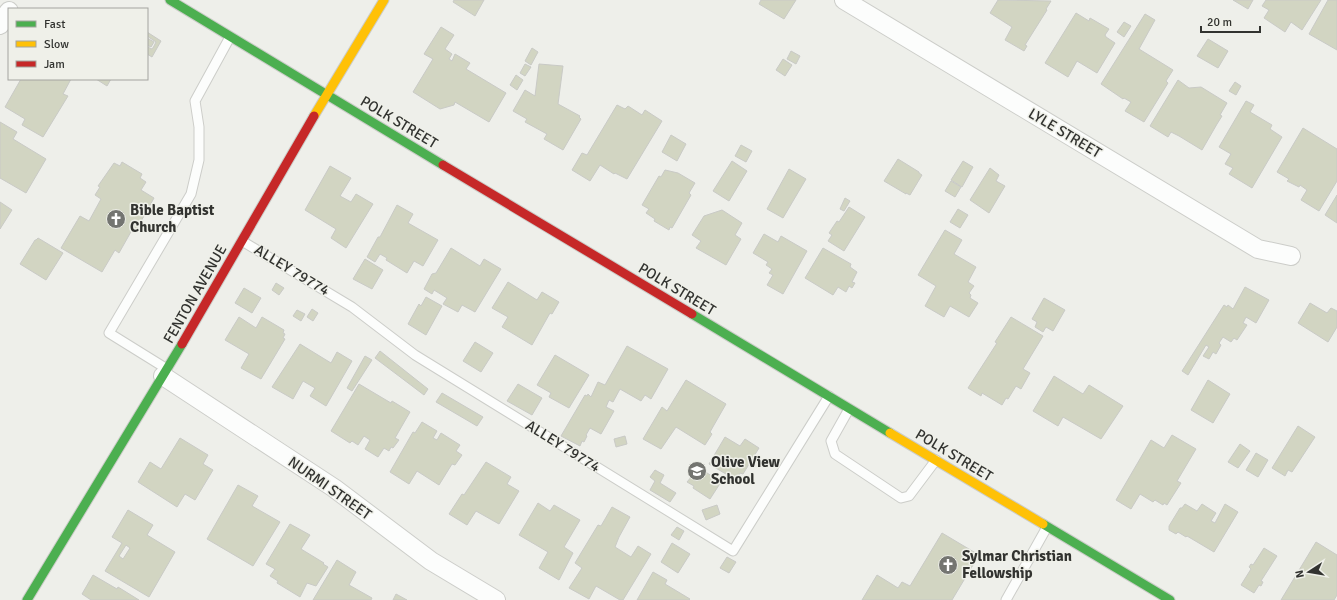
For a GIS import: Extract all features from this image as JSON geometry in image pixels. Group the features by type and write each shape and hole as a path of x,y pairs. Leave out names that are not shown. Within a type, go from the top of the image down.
{"street":[{"name":"POLK STREET","path":"170,0 849,409 1170,600"},
{"name":"FENTON AVENUE","path":"27,600 165,373 326,95 384,0"},
{"name":"LYLE STREET","path":"844,0 1258,249 1291,256"},
{"path":"0,25 8,13"},
{"name":"NURMI STREET","path":"165,373 334,488 430,562 496,600"}],"lane":[{"path":"165,373 109,333 191,194 199,160 199,127 195,101 230,37"},
{"name":"ALLEY 79774","path":"242,241 352,307 415,355 733,551 829,396"},
{"path":"849,409 831,441 835,454 901,498 909,496 936,460"},
{"path":"1006,600 1047,527"}],"building":[{"path":"454,0 484,0 475,16 453,2"},
{"path":"761,0 796,0 784,19 759,4"},
{"path":"998,0 1051,1 1025,45 1027,46 1024,51 1005,40 1012,27 990,13"},
{"path":"1233,0 1253,0 1248,9"},
{"path":"1266,0 1321,0 1302,30 1291,22 1285,32 1264,18 1269,10 1262,6"},
{"path":"1328,0 1337,0 1337,50 1309,34"},
{"path":"1076,13 1089,21 1090,18 1109,29 1105,35 1115,43 1097,73 1077,61 1068,77 1045,63"},
{"path":"1145,14 1155,20 1139,49 1173,70 1166,81 1168,83 1144,122 1125,111 1131,102 1124,98 1123,99 1101,84"},
{"path":"1124,22 1131,26 1124,37 1117,32"},
{"path":"441,27 454,35 445,49 452,54 449,59 452,61 455,54 470,63 466,69 506,93 489,122 455,102 454,105 440,109 413,92 433,59 424,54"},
{"path":"148,33 161,41 152,57 148,55 148,47 151,49 153,48 156,42 148,37"},
{"path":"148,39 154,42 151,47 148,46"},
{"path":"1208,39 1228,51 1218,68 1197,56"},
{"path":"532,48 538,52 531,65 525,61"},
{"path":"791,51 800,56 796,64 787,59"},
{"path":"783,59 792,65 785,76 776,70"},
{"path":"525,64 531,67 525,76 520,73"},
{"path":"539,64 563,66 558,104 580,116 579,117 581,119 563,150 544,139 547,134 525,122 527,119 513,111 525,90 535,96"},
{"path":"516,75 523,80 517,90 510,85"},
{"path":"20,80 70,80 63,94 68,96 43,137 22,125 25,119 5,107"},
{"path":"98,80 110,80 107,86"},
{"path":"1178,80 1189,88 1201,87 1227,103 1220,115 1222,116 1202,150 1171,132 1168,137 1150,126"},
{"path":"1235,82 1241,86 1236,95 1229,91"},
{"path":"1246,101 1254,105 1250,112 1272,125 1270,129 1282,137 1252,188 1229,174 1233,168 1225,164 1231,154 1219,147"},
{"path":"617,105 625,109 628,106 642,115 645,110 662,121 627,179 615,173 614,174 600,165 590,181 572,170 582,153 587,155"},
{"path":"0,122 17,132 13,139 46,159 26,193 0,178"},
{"path":"1303,128 1337,149 1337,181 1319,211 1301,200 1307,190 1300,185 1299,187 1287,181 1289,179 1277,172"},
{"path":"671,135 686,144 677,161 662,152"},
{"path":"741,145 752,151 746,162 735,156"},
{"path":"898,159 922,175 910,195 884,181"},
{"path":"732,161 747,171 729,201 713,191"},
{"path":"963,161 973,167 962,187 951,180"},
{"name":"Bible Baptist Church","path":"122,162 142,174 140,178 146,182 141,190 154,198 135,232 132,230 119,253 115,250 102,272 61,248 80,216 89,221 101,199 95,195 100,187 98,186 114,163 120,166"},
{"path":"330,166 351,178 340,196 351,202 356,194 373,204 346,248 331,238 336,229 305,210"},
{"path":"990,168 999,175 996,181 1005,186 989,213 970,200"},
{"path":"789,169 806,179 783,218 767,209"},
{"path":"665,170 678,173 695,183 689,193 691,195 672,228 670,227 669,230 654,221 655,219 646,213 649,209 642,205 659,176 661,177"},
{"path":"951,181 961,187 955,197 945,191"},
{"path":"1337,195 1337,223 1325,215"},
{"path":"845,198 850,201 844,211 840,209"},
{"path":"0,202 12,210 0,229"},
{"path":"397,205 413,214 408,223 438,240 423,266 414,261 407,273 386,260 387,258 380,254 375,262 367,257 378,237 380,237"},
{"path":"849,207 865,217 844,251 828,241 832,235 829,233 837,221 839,222"},
{"path":"958,209 968,215 960,228 950,222"},
{"path":"722,210 742,223 735,235 741,239 726,265 696,248 701,241 692,235 704,216"},
{"path":"945,230 962,240 954,254 976,267 968,282 974,286 969,293 971,295 970,298 978,303 969,317 950,306 944,317 925,306 936,286 918,275"},
{"path":"764,234 778,242 781,236 807,251 783,294 767,285 773,275 769,273 772,269 766,265 768,262 753,253"},
{"path":"38,238 63,253 46,280 20,264 35,240"},
{"path":"451,248 480,266 484,259 501,269 475,312 462,305 458,312 443,304 447,298 434,290 432,294 424,289 432,274 436,273"},
{"path":"823,248 851,264 850,267 857,272 852,282 855,283 852,288 849,286 846,292 838,287 833,295 805,278"},
{"path":"365,259 383,270 372,289 353,279"},
{"path":"508,282 537,300 542,292 559,302 552,314 550,313 532,345 502,327 508,317 492,308"},
{"path":"276,283 284,288 279,295 272,290"},
{"path":"1245,287 1269,300 1256,323 1246,317 1243,323 1247,325 1237,340 1234,338 1231,342 1223,337 1219,343 1221,345 1216,354 1213,352 1209,359 1203,356 1209,347 1206,345 1188,375 1182,371 1224,305 1227,307 1228,305 1233,309"},
{"path":"244,288 261,298 252,313 235,303"},
{"path":"426,297 442,306 426,335 408,324 419,304 421,306"},
{"path":"1044,298 1065,310 1053,331 1046,327 1043,332 1035,327 1037,322 1032,319"},
{"path":"1310,303 1327,313 1331,308 1337,311 1337,327 1328,342 1298,323"},
{"path":"312,309 318,313 313,321 307,317"},
{"path":"297,310 305,314 301,321 293,316"},
{"path":"239,317 256,328 262,317 284,330 283,333 285,334 283,338 285,339 261,379 241,368 249,354 225,340"},
{"path":"1011,317 1043,336 1023,369 1030,373 1021,389 1016,386 1008,399 1006,398 1002,405 982,393 981,396 968,388 997,343 995,342"},
{"path":"475,342 493,353 481,372 463,361"},
{"path":"300,344 331,363 337,352 352,361 326,406 310,396 315,388 303,381 293,399 272,387"},
{"path":"627,346 668,369 651,399 645,395 641,401 620,389 613,402 609,400 606,407 614,411 601,434 590,428 584,442 582,441 580,446 561,436 585,395 587,396 588,394 591,397 598,382 605,385"},
{"path":"380,351 428,389 424,395 375,358"},
{"path":"555,355 589,375 569,408 549,397 551,393 537,385"},
{"path":"365,356 372,360 352,391 347,388"},
{"path":"1054,376 1083,394 1089,385 1123,406 1101,439 1063,417 1058,426 1033,411"},
{"path":"686,380 726,404 710,432 712,434 705,445 676,427 661,449 643,439 662,407 667,411"},
{"path":"1208,380 1230,394 1213,423 1191,410"},
{"path":"359,384 391,403 392,401 410,412 395,438 399,440 393,448 391,447 389,451 384,448 378,457 365,449 370,440 364,436 358,445 352,441 350,443 331,431"},
{"path":"518,384 542,398 532,415 507,401"},
{"path":"442,393 483,417 477,426 436,402"},
{"path":"422,422 437,431 433,438 437,440 441,433 460,445 456,451 462,455 455,465 452,464 439,485 417,471 409,484 390,472 413,432 415,433"},
{"path":"1298,426 1315,437 1292,472 1288,470 1285,476 1272,468"},
{"path":"1172,435 1196,449 1177,481 1181,483 1167,505 1164,503 1163,505 1155,500 1153,502 1140,494 1131,509 1116,500 1151,440 1164,448"},
{"path":"625,436 627,444 616,447 614,439"},
{"path":"725,437 740,446 745,439 759,448 743,474 740,473 736,480 709,464"},
{"path":"180,438 208,455 203,464 213,470 195,500 185,494 177,507 138,482 150,462 161,469"},
{"path":"1240,444 1250,451 1238,468 1228,462"},
{"path":"1256,453 1268,460 1258,477 1246,470"},
{"path":"486,462 511,477 507,484 519,491 499,524 476,511 467,525 449,514 462,494 464,495"},
{"path":"655,470 664,475 660,483 676,493 670,502 650,490 655,481 650,477"},
{"path":"704,471 721,482 710,499 693,488 694,486 687,482 692,476 698,480"},
{"path":"238,485 258,496 252,506 280,522 253,566 207,539"},
{"path":"538,503 550,511 554,505 580,520 564,547 573,553 559,580 539,568 548,552 519,535"},
{"path":"1185,504 1197,511 1202,504 1216,513 1211,521 1215,523 1225,504 1238,512 1214,552 1187,536 1186,537 1178,532 1176,534 1169,530 1169,526 1180,508 1182,508"},
{"path":"717,505 720,514 706,520 702,510"},
{"path":"612,507 630,517 615,547 631,557 638,546 651,554 623,600 620,600 596,586 589,599 569,588 582,568 575,563 598,525 601,526"},
{"path":"128,510 153,525 147,535 175,552 149,597 105,571 122,543 112,537","holes":["126,545 130,548 123,559 119,556"]},
{"path":"290,524 310,535 301,549 328,567 316,586 307,583 300,597 277,583 278,581 270,576 275,569 266,564"},
{"path":"677,527 684,531 679,540 671,535"},
{"name":"Sylmar Christian Fellowship","path":"942,533 979,555 952,600 862,600 877,575 898,588 902,582 910,586"},
{"path":"1316,542 1337,555 1337,595 1334,600 1281,600"},
{"path":"672,543 690,554 678,573 661,562"},
{"path":"1264,548 1277,556 1261,581 1263,582 1261,586 1259,585 1254,593 1241,585 1251,569 1249,567 1251,564 1253,565"},
{"path":"727,557 736,562 729,573 720,568"},
{"path":"337,560 356,572 349,585 372,598 371,600 313,600"},
{"path":"653,572 667,580 665,584 690,599 637,600"},
{"path":"93,575 117,589 118,587 139,600 91,600 82,594"},
{"path":"396,594 407,600 393,600"}],"traffic: fast":[{"path":"170,0 443,165"},
{"path":"692,314 890,433"},
{"path":"27,600 182,344"},
{"path":"1043,524 1170,600"}],"traffic: slow":[{"path":"314,116 384,0"},
{"path":"890,433 1043,524"}],"traffic: jam":[{"path":"182,344 314,116"},
{"path":"443,165 692,314"}],"place":[{"name":"Bible Baptist Church","path":"116,219"},
{"name":"Olive View School","path":"697,471"},
{"name":"Sylmar Christian Fellowship","path":"948,565"}]}
